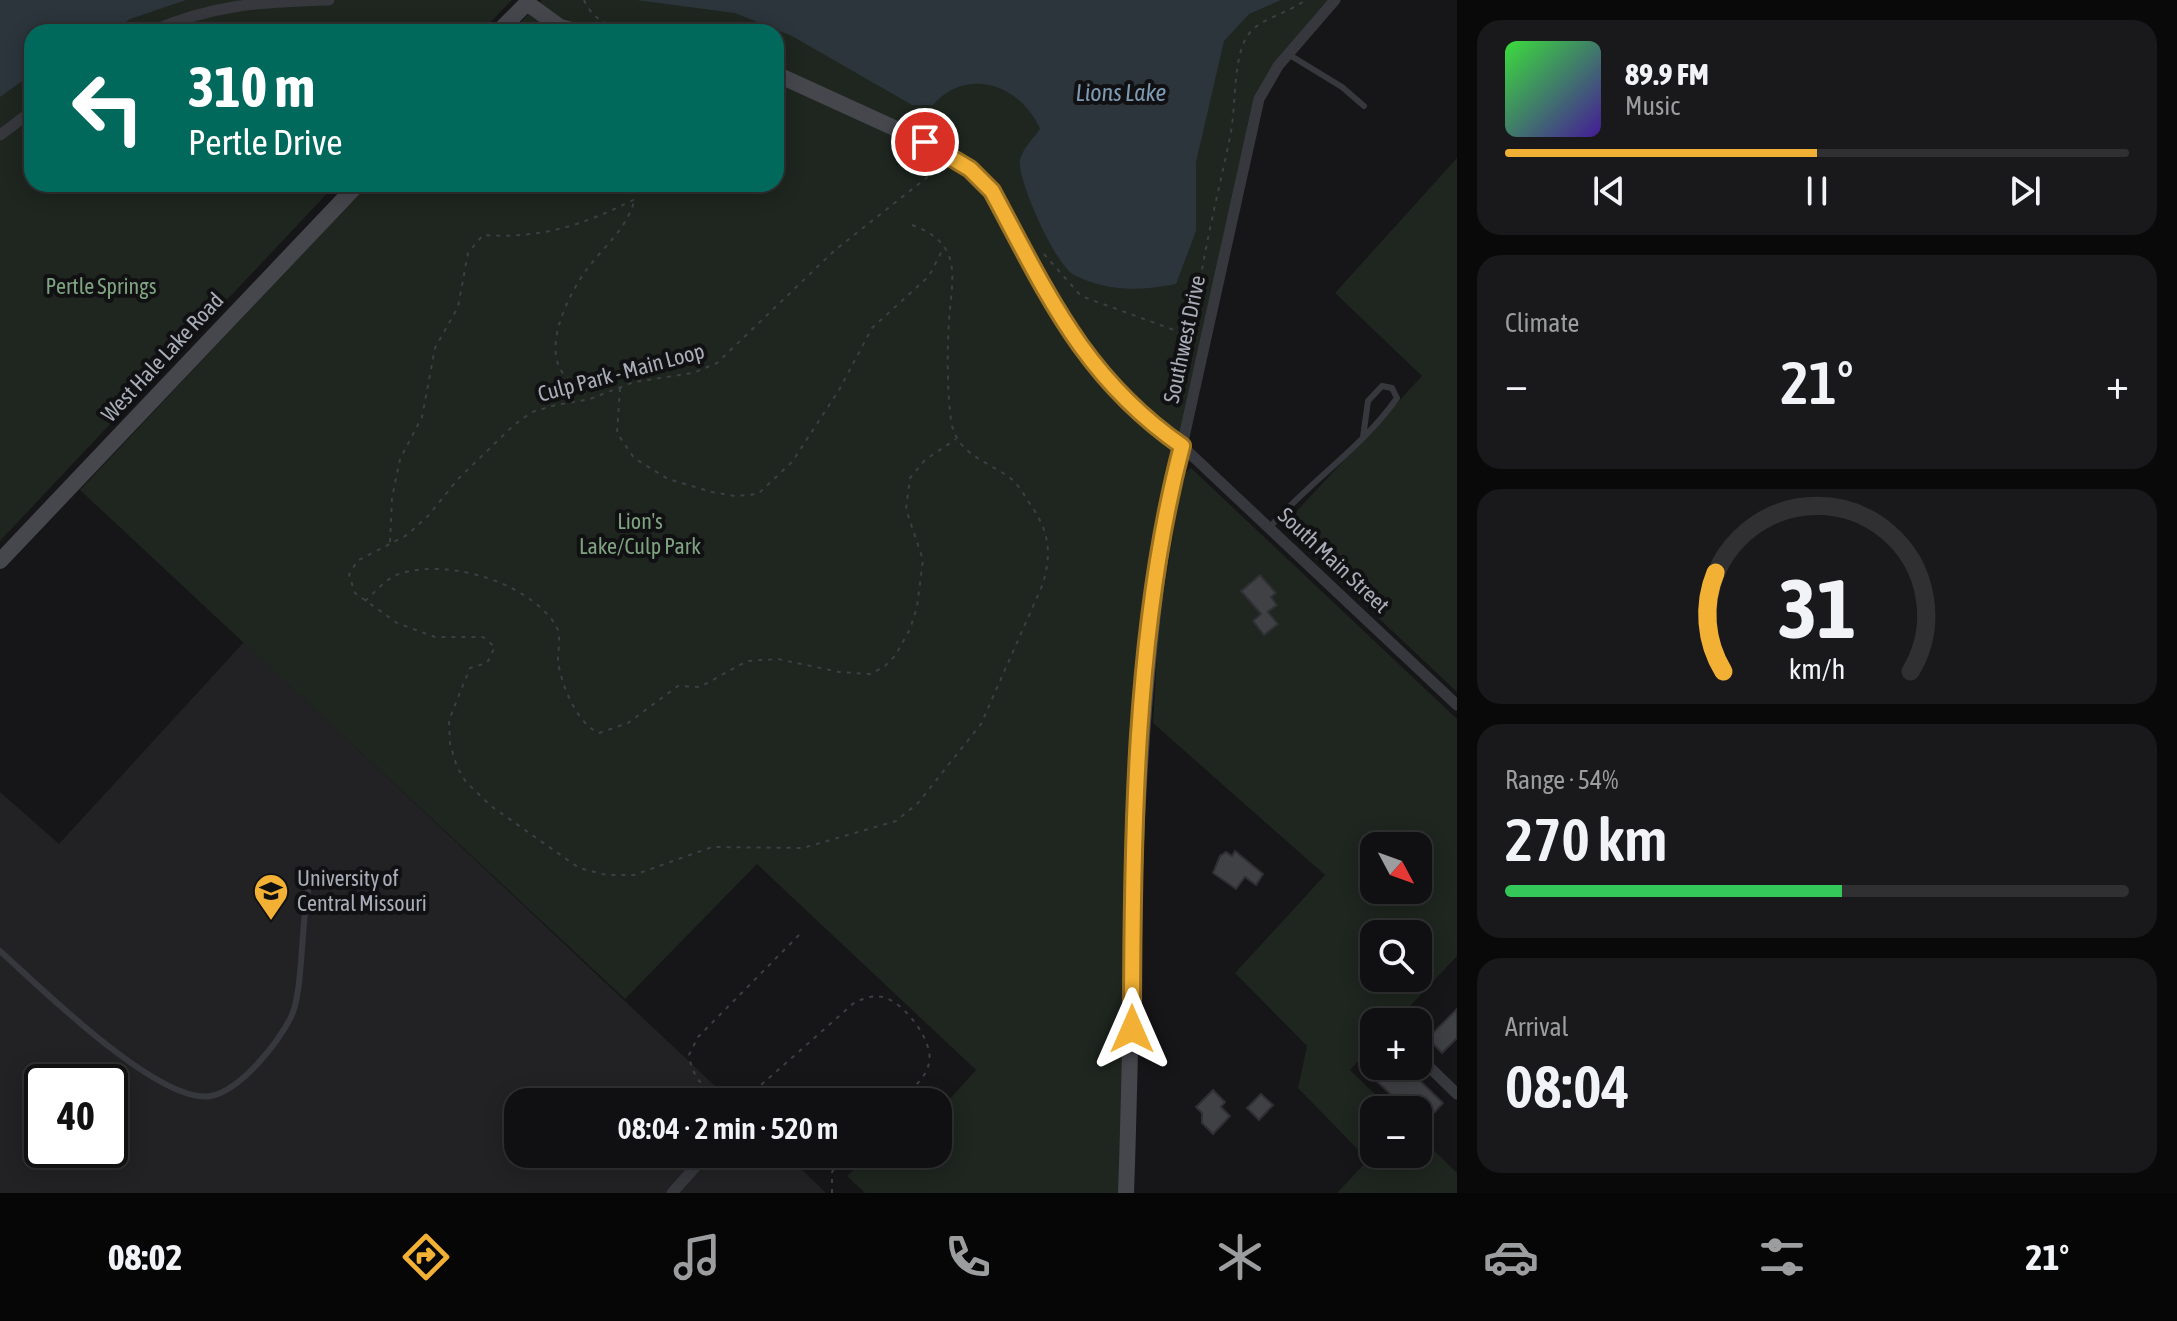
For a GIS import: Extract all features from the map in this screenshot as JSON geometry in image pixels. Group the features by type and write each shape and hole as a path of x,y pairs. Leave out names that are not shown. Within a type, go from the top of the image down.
{"street":[{"path":"170,24 205,10 246,3 329,0"},
{"name":"Southwest Drive","path":"1126,1193 1133,843 1151,621 1172,482 1259,99 1288,54 1335,0"},
{"path":"505,24 527,1 556,24"},
{"path":"784,78 925,142 953,158 992,191 1083,353 1131,405 1182,446"},
{"path":"0,135 24,117"},
{"name":"West Hale Lake Road","path":"0,561 350,192"},
{"name":"South Main Street","path":"1182,446 1457,705"},
{"path":"1432,1070 1457,1094"},
{"path":"672,1193 694,1168"}],"lane":[{"path":"1288,54 1342,87 1364,106"},
{"path":"1270,527 1363,437 1397,398 1392,388 1382,386 1368,401 1363,437"},
{"path":"0,951 120,1054 187,1095 212,1096 228,1091 242,1080 292,1016 301,921 308,891"}],"path":[{"path":"584,0 589,13 605,24"},
{"path":"1039,246 1051,265 1081,296 1182,331 1196,314 1231,129 1240,55 1246,37 1258,24 1292,11 1305,0"},
{"name":"Culp Park - Main Loop","path":"365,601 355,593 349,575 357,561 390,543 428,516 458,479 514,425 532,412 590,399 620,387 693,373 717,363 835,250 953,158"},
{"path":"390,543 392,498 400,459 422,417 435,348 458,307 468,253 483,235 522,238 590,222 635,199 629,220 587,269 562,318 557,357 562,372 590,399"},
{"path":"912,225 929,231 951,257 954,283 949,337 951,422 957,438 970,454 1013,479 1042,521 1049,538 1050,563 981,724 918,803 896,821 803,848 712,847 634,875 607,875 579,868 491,806 457,767 450,744 449,720 470,668 487,663 495,647 483,637 435,637 397,623 365,601 395,574 425,568 487,576 515,588 556,624 560,639 558,662 569,699 592,730 599,733 628,723 678,686 700,687 747,661 778,659 839,672 870,674 895,656 910,629 917,607 923,560 906,509 910,478 925,460 957,438"},
{"path":"620,387 617,433 634,458 668,479 712,492 735,496 758,494 792,462 839,390 872,328 929,276 944,246"},
{"path":"710,1088 700,1082 689,1055 698,1037 799,935"},
{"path":"756,1088 855,1002 874,996 897,1005 919,1030 928,1047 930,1061 926,1073 912,1088"},
{"path":"832,1193 832,1172 835,1168"}],"shaded area":[{"name":"University of Central Missouri","path":"244,642 717,1088 504,1088 504,1168 800,1168 826,1193 0,1193 0,792 59,844"}],"green space":[{"name":"Pertle Springs","path":"0,0 512,0 489,24 24,24 24,192 328,192 0,541"},
{"name":"Lion's Lake/Culp Park","path":"542,0 1335,0 1259,99 1151,621 1126,1193 865,1193 847,1176 856,1168 952,1168 952,1097 976,1070 757,864 625,999 80,490 360,192 784,192 784,24 519,24"},
{"path":"1457,158 1457,692 1282,527 1422,376 1335,293"},
{"path":"1191,468 1457,719 1457,956 1432,983 1432,920 1360,920 1360,992 1423,992 1408,1008 1360,1008 1360,1059 1350,1070 1377,1096 1360,1096 1360,1152 1298,1088 1307,1046 1235,973 1325,875 1153,723 1159,620 1183,475"},
{"path":"1432,1149 1457,1173 1457,1193 1337,1193 1360,1168 1432,1168"}],"water":[{"path":"0,0 186,0 123,24 24,24 24,80 0,97"},
{"name":"Lions Lake","path":"636,0 1281,0 1249,14 1224,41 1196,162 1196,231 1176,284 1137,289 1087,281 1074,275 1058,256 1031,203 1021,170 1021,156 1040,129 1020,101 1007,92 977,84 961,86 933,105 912,105 784,33 784,24 762,24 735,13"}],"building":[{"path":"1260,575 1276,593 1271,597 1277,605 1268,612 1278,624 1264,635 1253,621 1261,614 1241,591"},
{"path":"1235,851 1263,874 1256,885 1245,877 1236,889 1213,873 1220,856 1226,852 1232,856"},
{"path":"1457,1009 1457,1038 1442,1053 1432,1042 1432,1034"},
{"path":"1376,1080 1419,1080 1443,1103 1432,1115 1432,1096 1392,1096"},
{"path":"1213,1090 1225,1102 1221,1107 1230,1116 1213,1134 1202,1123 1202,1113 1196,1107"},
{"path":"1261,1094 1273,1105 1259,1120 1247,1108"}],"place":[{"name":"University of Central Missouri","path":"271,922"}],"route":[{"path":"925,142 970,169 992,191 1083,353 1131,405 1182,446 1172,482 1151,621 1133,843 1132,1029"}]}
